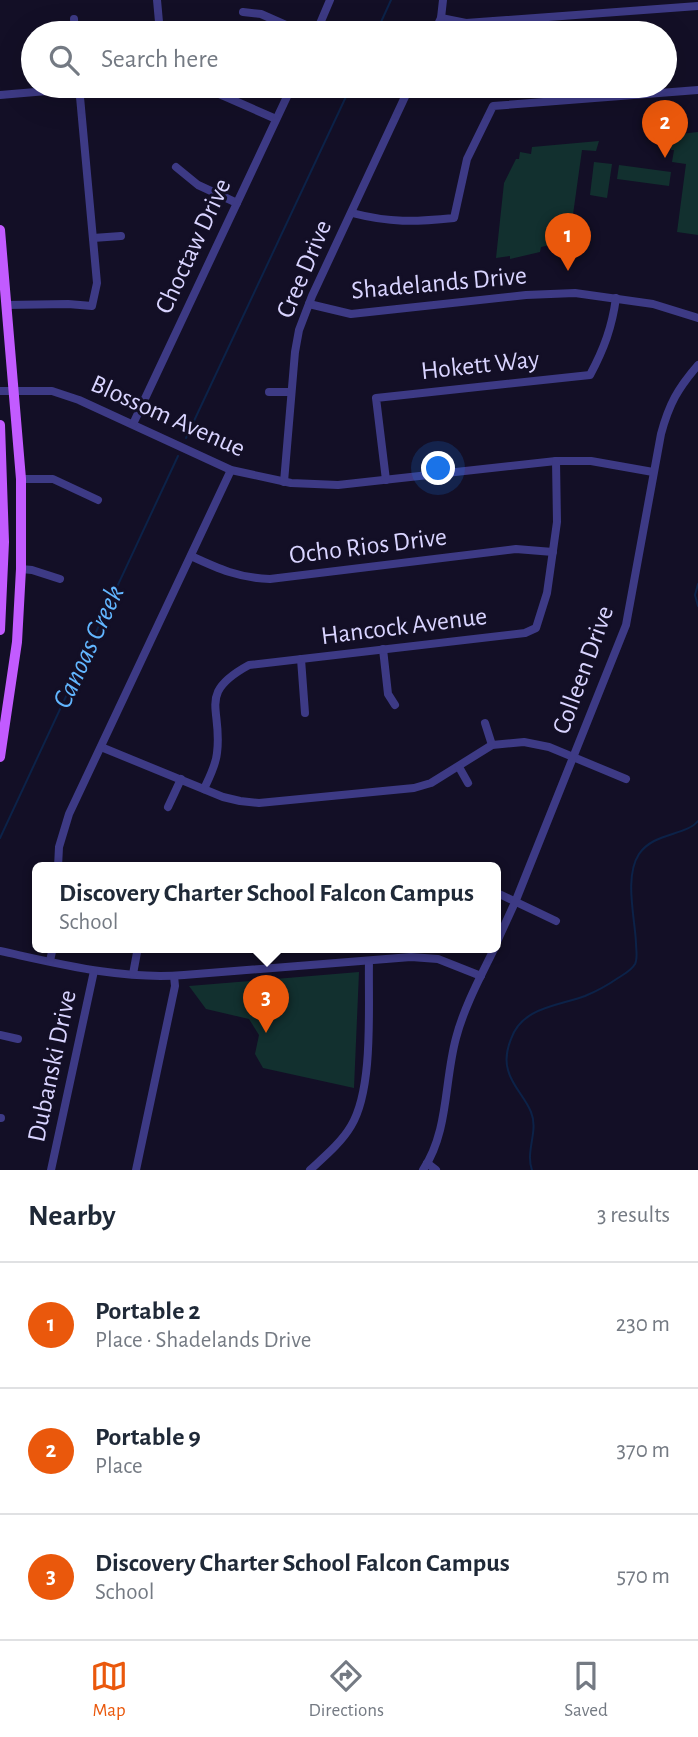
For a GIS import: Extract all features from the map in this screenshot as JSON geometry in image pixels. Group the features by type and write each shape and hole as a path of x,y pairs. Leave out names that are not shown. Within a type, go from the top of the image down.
{"main road":[{"path":"0,230 21,479 21,569 17,642 0,757"},
{"path":"0,428 4,513 0,630"}],"street":[{"path":"157,0 159,21"},
{"path":"321,21 330,0"},
{"path":"440,21 443,0"},
{"path":"493,21 698,6"},
{"path":"243,12 261,14 277,21"},
{"path":"441,18 456,21"},
{"path":"677,92 698,90"},
{"path":"0,94 21,92"},
{"path":"6,305 92,306 97,283 80,98"},
{"path":"227,98 276,120"},
{"name":"Choctaw Drive","path":"133,424 286,98"},
{"name":"Cree Drive","path":"284,482 299,330 405,98"},
{"path":"352,213 383,221 453,218 467,159 493,106 596,98"},
{"path":"176,167 198,185 237,203"},
{"path":"93,238 121,236"},
{"name":"Shadelands Drive","path":"309,304 351,314 538,294 582,293 653,304 698,318"},
{"name":"Hokett Way","path":"386,480 376,398 548,377 590,375 604,350 612,326 616,298"},
{"name":"Colleen Drive","path":"501,933 626,625 653,472 668,407 680,386 698,365"},
{"name":"Blossom Avenue","path":"0,391 52,391 79,400 231,470 284,482 338,485 556,461 591,461 653,472"},
{"path":"269,392 291,391"},
{"name":"Hancock Avenue","path":"204,789 217,755 214,710 218,690 229,676 249,665 531,632 539,623 553,552 558,499 556,461"},
{"path":"58,862 59,846 69,814 231,470"},
{"path":"21,479 53,479 98,500"},
{"name":"Ocho Rios Drive","path":"191,556 246,578 270,579 516,549 553,552"},
{"path":"21,569 60,579"},
{"path":"383,649 388,694 395,705"},
{"path":"301,659 305,713"},
{"path":"485,723 492,745"},
{"path":"101,747 204,789 240,801 259,803 396,791 431,783 492,745 524,742 549,747 626,779"},
{"path":"459,767 468,783"},
{"path":"168,807 181,779"},
{"path":"501,894 556,921"},
{"path":"0,951 93,971 133,974 174,976 411,957 438,959 481,976"},
{"path":"50,961 52,953"},
{"path":"133,974 137,953"},
{"name":"Colleen Drive","path":"425,1166 443,1121 450,1060 457,1034 492,953"},
{"path":"310,1170 351,1126 361,1100 366,1071 369,961"},
{"name":"Dubanski Drive","path":"51,1170 93,971"},
{"path":"136,1170 175,986 174,976"},
{"path":"0,1035 18,1039"},
{"path":"425,1166 436,1170"}],"green space":[{"path":"698,132 698,235 677,232 686,164 672,162 674,150 671,150 671,135"},
{"path":"599,141 596,151 582,150 570,236 567,236 565,242 559,247 541,247 540,252 510,259 510,256 496,258 504,183 516,159 519,159 520,152 531,154 532,147"},
{"path":"594,162 612,164 607,198 590,195"},
{"path":"619,165 671,172 669,186 617,179"},
{"path":"359,972 354,1088 263,1068 255,1054 259,1035 249,1019 206,1009 189,986"}],"waterway":[{"name":"Canoas Creek","path":"381,21 391,0"},
{"name":"Canoas Creek","path":"186,438 345,98"},
{"name":"Canoas Creek","path":"0,838 178,456"},
{"path":"698,584 695,595 698,606"},
{"path":"532,1170 530,1156 533,1119 512,1081 507,1062 516,1028 532,1014 594,992 625,974 633,966 637,957 631,886 639,854 653,842 693,826 698,821"}],"place":[{"name":"Portable 9","path":"665,158"},
{"name":"Portable 2","path":"568,271"},
{"name":"Discovery Charter School Falcon Campus","path":"266,1033"}]}
